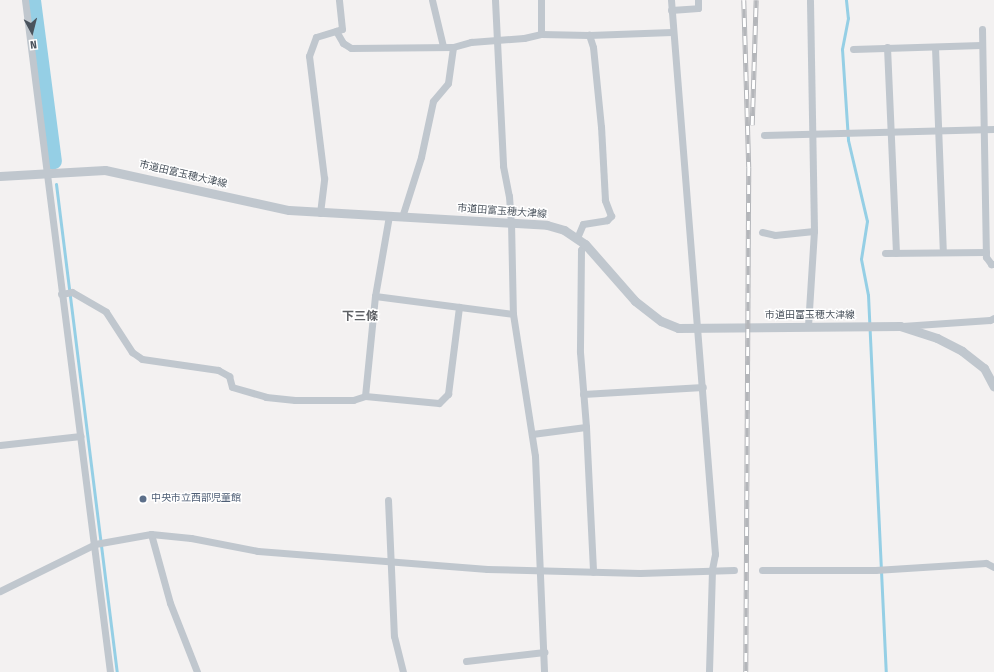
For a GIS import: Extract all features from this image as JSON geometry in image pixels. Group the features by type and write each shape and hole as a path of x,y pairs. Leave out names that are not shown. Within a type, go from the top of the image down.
{"street":[{"path":"25,0 80,436 96,544 110,672"},
{"path":"320,213 324,178 309,56 316,37 342,29 339,0"},
{"path":"432,0 443,46"},
{"path":"496,0 496,39 503,166 509,196 511,222 512,314 536,456 544,672"},
{"path":"541,0 541,34"},
{"path":"671,0 672,32 703,387 715,554 712,570 709,672"},
{"path":"671,10 698,8 698,0"},
{"path":"808,326 814,231 814,134 810,0"},
{"path":"982,29 981,45 986,257 991,264 994,264"},
{"path":"336,31 343,43 351,48 443,46 453,48 496,39 524,38 541,34 589,35 672,32"},
{"path":"589,35 593,47 601,127 605,200 611,216 607,220 583,224 581,241 580,352 586,427 593,572"},
{"path":"853,49 981,45"},
{"path":"935,47 942,252"},
{"path":"402,217 423,149 433,101 448,83 453,48"},
{"path":"887,48 896,253"},
{"path":"764,134 852,134 994,129"},
{"name":"市道田富玉穂大津線","path":"0,176 105,170 125,173 264,206 320,213 547,225 581,241 647,312 678,328 900,326 937,338 962,351 984,368 994,387"},
{"path":"365,396 375,296 389,216"},
{"path":"762,232 775,235 814,231"},
{"path":"885,253 986,252"},
{"path":"62,294 72,292 106,312 132,352 142,359 218,370 229,376 232,387 266,397 295,400 354,400 365,396 439,403 448,394 459,307"},
{"path":"375,296 512,314"},
{"path":"900,326 990,320 994,318"},
{"path":"584,394 703,387"},
{"path":"532,434 586,427"},
{"path":"0,445 80,436"},
{"path":"388,500 394,636 403,672"},
{"path":"0,591 96,544 151,534 190,538 258,551 362,561 390,560 540,571 593,572 734,570"},
{"path":"151,534 170,603 197,672"},
{"path":"762,570 875,570 986,563 994,567"},
{"path":"466,661 544,652"}],"waterway":[{"path":"32,0 53,161"},
{"path":"846,0 848,18 842,49 848,140 867,221 861,259 868,295 886,672"},
{"path":"56,184 117,672"}],"railway":[{"path":"744,0 749,167 746,672"},
{"path":"752,125 756,0"}],"place":[{"name":"中央市立西部児童館","path":"143,499"}],"district":[{"name":"下三條","path":"360,317"}]}
